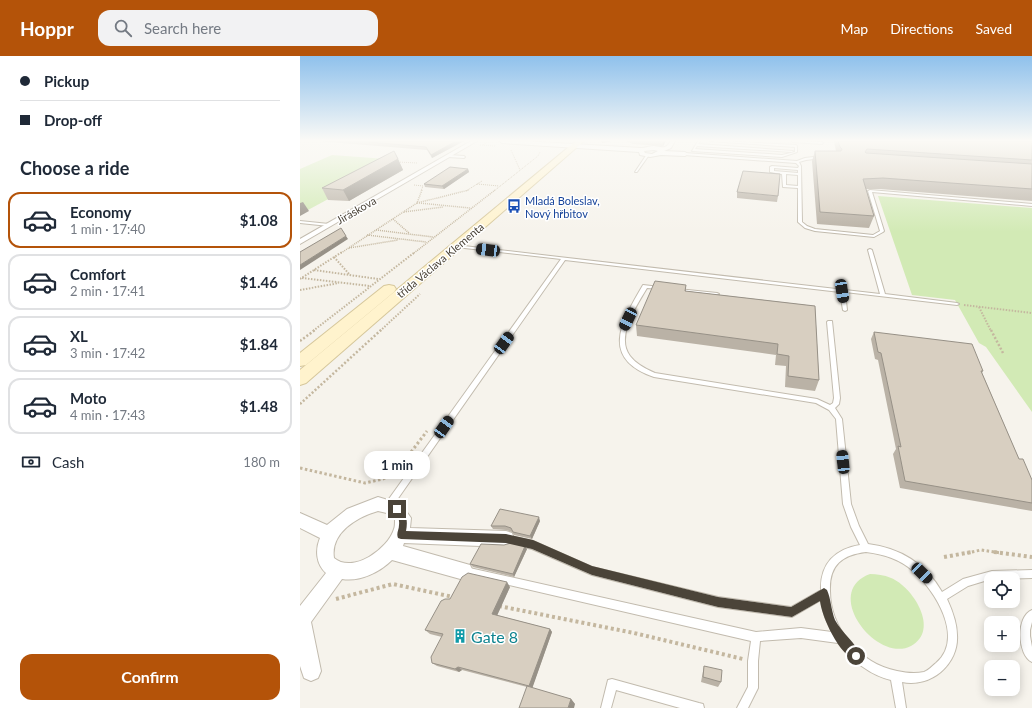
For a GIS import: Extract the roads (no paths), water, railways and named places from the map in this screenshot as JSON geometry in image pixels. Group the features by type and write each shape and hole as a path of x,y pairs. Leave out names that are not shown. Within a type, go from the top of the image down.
{"street":[{"name":"Jiráskova","path":"300,242 422,171"},
{"name":"třída Václava Klementa","path":"300,361 537,171"},
{"name":"třída Václava Klementa","path":"300,379 456,246 540,171"},
{"path":"378,504 389,505 397,509 402,516 404,524 401,535 390,551 370,566 358,570 347,572 338,571 327,563 325,550 330,535 346,519 364,507 378,504"},
{"path":"300,520 330,535"},
{"path":"401,535 506,539"},
{"path":"390,551 464,571"},
{"path":"311,670 304,615 338,571"}],"lane":[{"path":"772,171 800,174 800,222 806,227 815,230 874,236 878,235 882,231 870,191 1032,204"},
{"path":"784,173 784,186 800,187"},
{"path":"300,222 329,225"},
{"path":"456,246 957,304"},
{"path":"870,250 883,296"},
{"path":"389,505 564,259"},
{"path":"666,288 645,286 623,330 621,343 623,350 631,362 654,375 817,401 831,408 839,420 847,504 850,516 866,548"},
{"path":"674,289 717,294"},
{"path":"842,291 845,310"},
{"path":"830,322 837,398 836,404 831,408"},
{"path":"506,539 533,545 592,571 718,602 792,612 824,593"},
{"path":"866,548 882,550 899,556 915,566 930,580 942,597 949,613 952,628 952,644 948,658 940,669 928,676 913,679 896,677 875,669 856,656 840,638 831,623 826,608 824,593 825,578 831,565 840,556 852,550 866,548"},
{"path":"464,571 756,637 801,633 840,638"},
{"path":"942,597 966,582 992,575 1032,574"},
{"path":"1032,615 1028,618 1024,632 1028,651 1032,657"},
{"path":"742,708 753,688 753,661 756,637"},
{"path":"896,677 901,708"},
{"path":"606,708 612,684 699,708"}],"place":[{"name":"Mladá Boleslav, Nový hřbitov","path":"514,206"},
{"name":"Gate 8","path":"460,636"}]}
